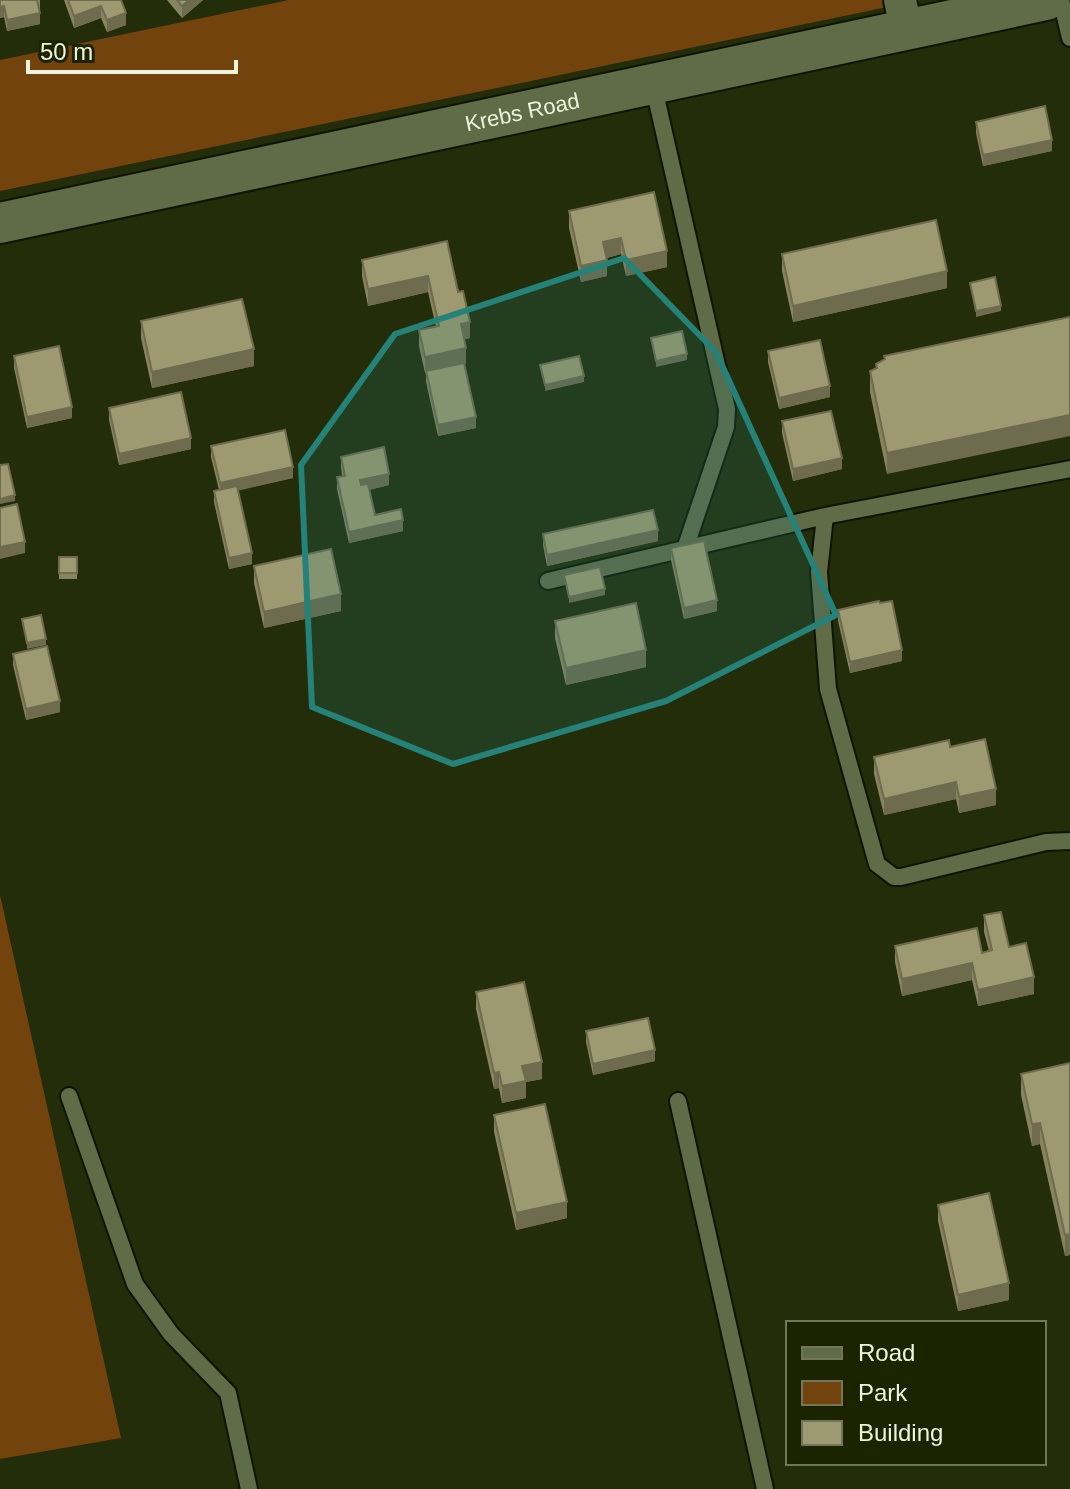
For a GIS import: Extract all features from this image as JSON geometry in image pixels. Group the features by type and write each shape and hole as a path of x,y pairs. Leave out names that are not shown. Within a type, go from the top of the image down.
{"street":[{"name":"Krebs Road","path":"0,223 653,83 903,14 1046,0"}],"lane":[{"path":"1061,0 1070,38"},
{"path":"653,83 727,409 726,427 685,549"},
{"path":"548,581 825,516 1070,469"},
{"path":"825,516 819,572 828,689 877,864 894,877 901,877 1032,845 1070,841"},
{"path":"69,1096 135,1284 171,1334 228,1393 249,1489"},
{"path":"678,1101 765,1489"}],"highlighted area":[{"path":"624,258 716,352 836,615 666,701 453,764 312,707 301,465 395,334"}],"green space":[{"path":"289,0 921,0 0,191 0,60"},
{"path":"0,895 121,1438 0,1459"}],"building":[{"path":"0,0 37,0 40,13 7,20"},
{"path":"68,0 121,0 126,13 107,20 101,6 74,16"},
{"path":"1045,106 1052,140 983,155 976,122"},
{"path":"654,192 667,251 626,260 621,238 603,242 607,260 581,266 569,211"},
{"path":"936,220 947,271 793,306 782,254"},
{"path":"447,241 458,292 463,291 470,322 461,324 466,348 425,357 419,330 439,326 428,276 368,289 362,260"},
{"path":"995,277 1001,306 976,311 970,283"},
{"path":"242,299 254,349 152,372 141,321"},
{"path":"1070,317 1070,415 887,453 870,371 877,368 876,364 885,359 884,356"},
{"path":"682,331 687,354 656,361 651,338"},
{"path":"820,340 830,386 779,398 768,351"},
{"path":"59,346 72,407 27,417 14,356"},
{"path":"579,356 584,376 545,385 540,365"},
{"path":"464,363 476,417 438,425 426,371"},
{"path":"181,392 191,438 119,454 109,408"},
{"path":"831,411 842,458 793,469 782,421"},
{"path":"285,430 293,467 220,483 211,446"},
{"path":"384,447 389,474 360,480 361,485 368,484 375,515 401,509 403,520 349,532 337,477 345,476 341,457"},
{"path":"8,464 15,495 0,499 0,465"},
{"path":"237,486 252,553 229,558 214,491"},
{"path":"17,504 25,542 0,547 0,508"},
{"path":"653,510 658,530 547,555 543,534"},
{"path":"704,541 717,600 684,608 671,548"},
{"path":"331,549 341,594 264,612 254,566"},
{"path":"59,557 77,557 77,573 59,573"},
{"path":"600,567 605,589 569,597 564,575"},
{"path":"892,601 902,650 850,662 838,610"},
{"path":"636,603 646,650 566,668 555,621"},
{"path":"41,615 46,639 27,643 22,619"},
{"path":"47,646 60,701 26,709 13,654"},
{"path":"985,739 996,789 959,797 956,782 884,799 874,757 949,740 950,747"},
{"path":"1001,912 1009,947 1026,943 1034,977 978,990 972,963 902,979 895,946 977,928 982,953 992,950 984,915"},
{"path":"524,982 542,1062 522,1066 526,1081 502,1086 499,1072 494,1073 476,992"},
{"path":"648,1018 655,1050 593,1064 586,1031"},
{"path":"1070,1063 1070,1234 1065,1235 1040,1123 1032,1124 1021,1074"},
{"path":"545,1104 567,1202 516,1213 494,1115"},
{"path":"989,1193 1009,1283 958,1295 938,1205"}]}
